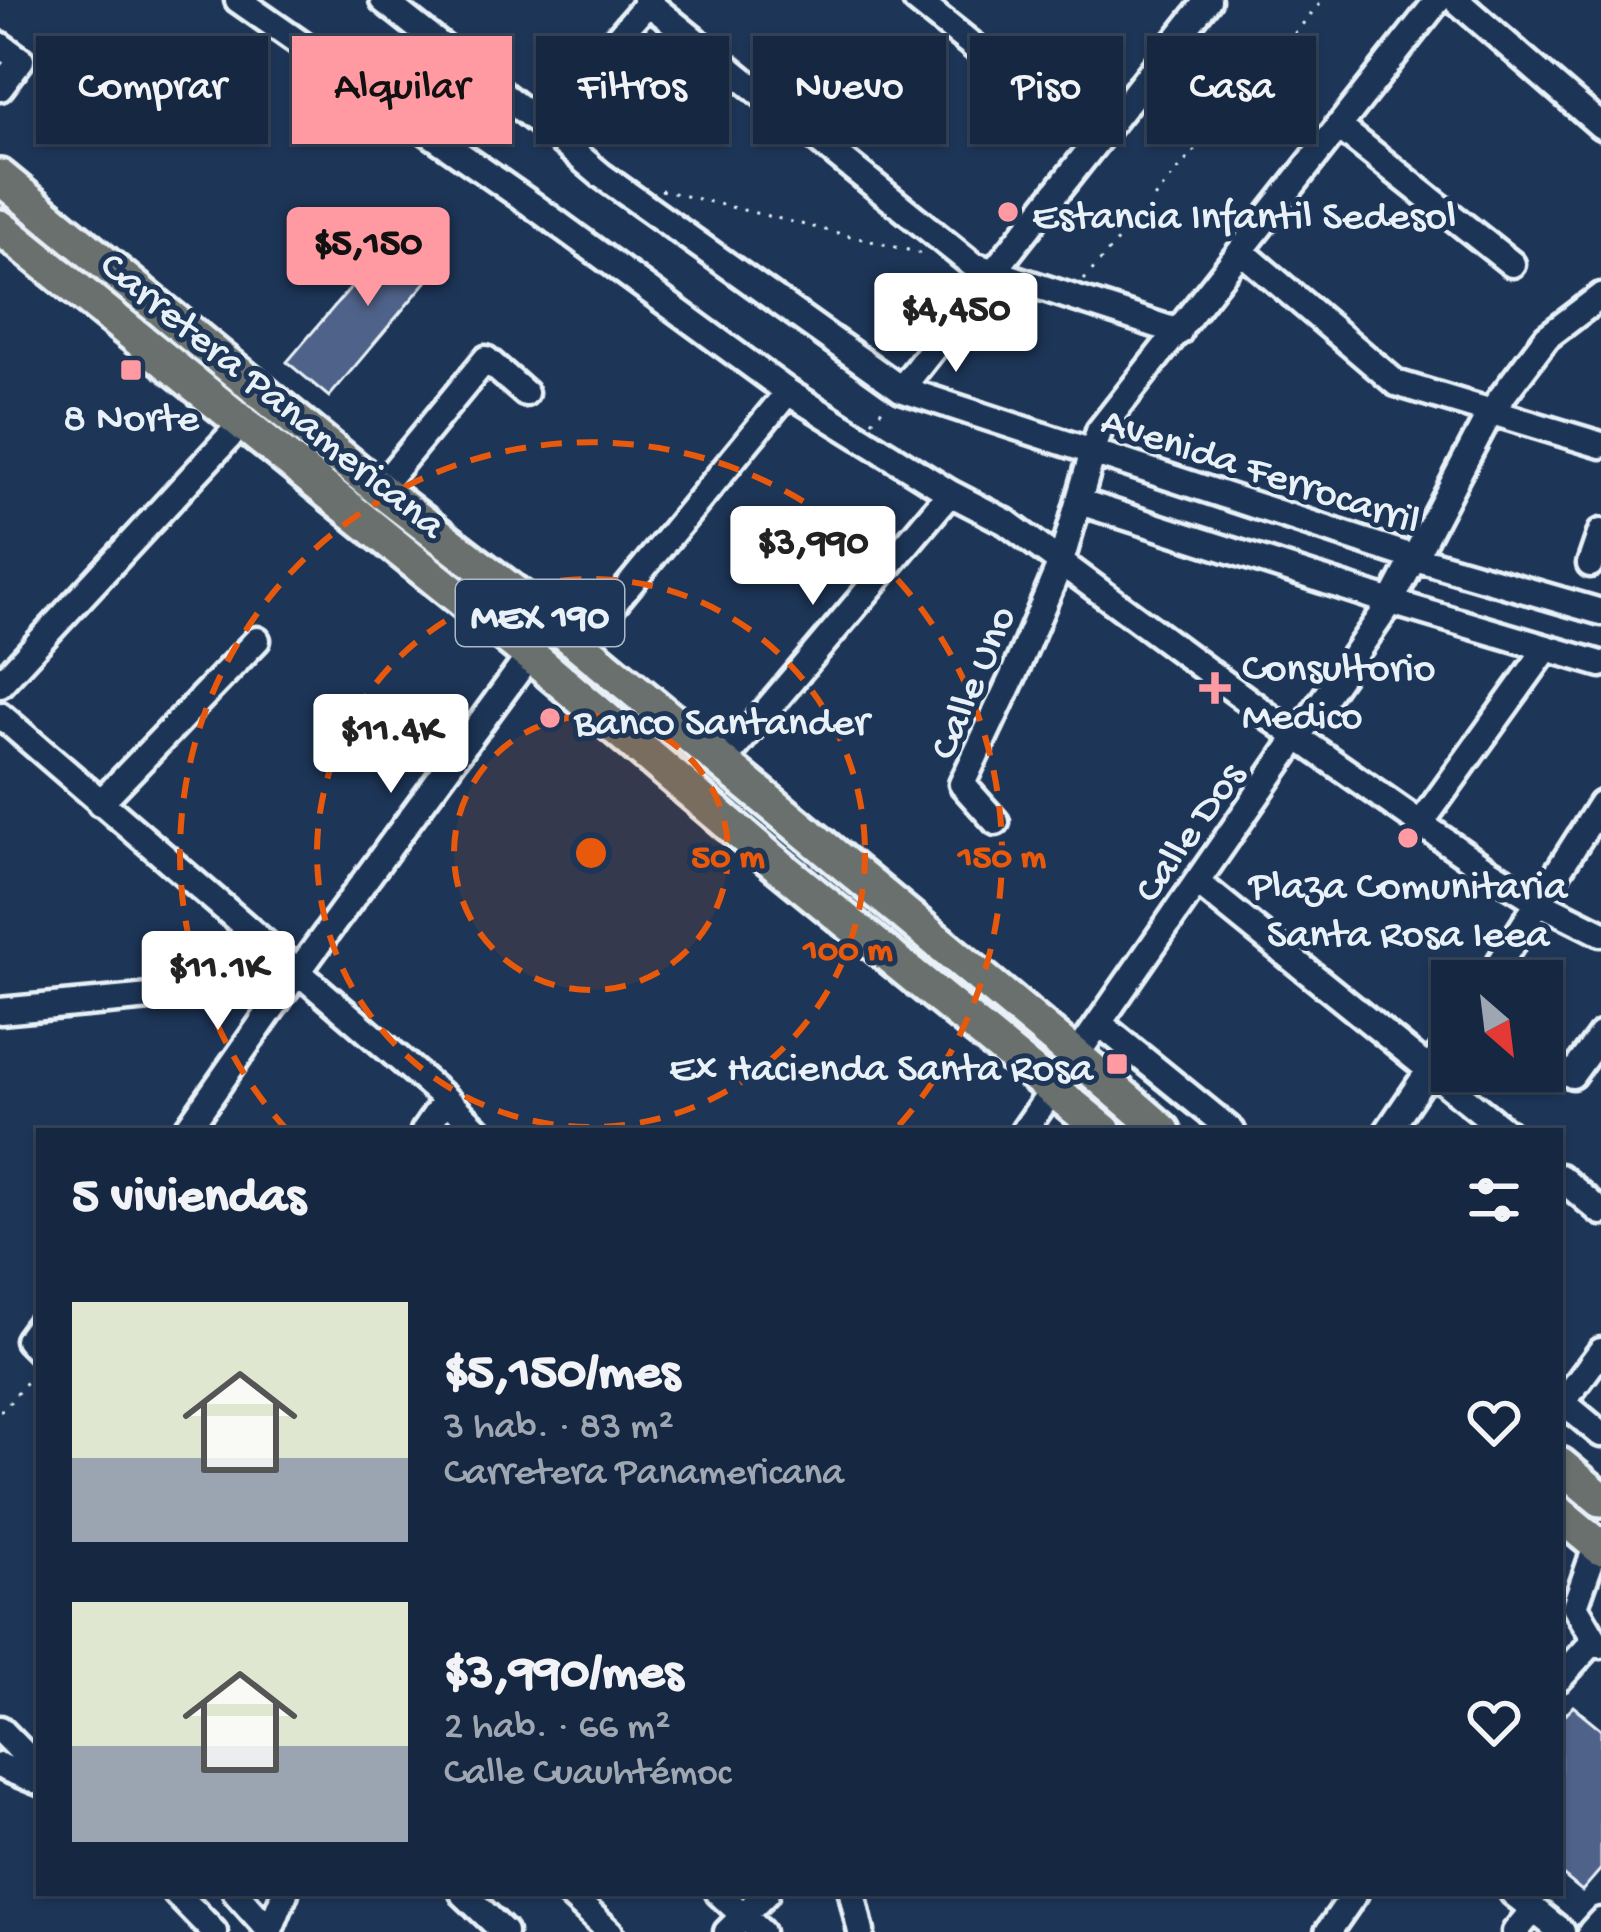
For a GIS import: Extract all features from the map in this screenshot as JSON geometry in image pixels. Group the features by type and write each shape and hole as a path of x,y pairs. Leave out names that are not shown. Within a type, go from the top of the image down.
{"highway":[{"name":"Carretera Panamericana","path":"0,177 379,489 580,645 1159,1128"},
{"name":"Carretera Panamericana","path":"0,227 530,655 1100,1128"},
{"path":"1563,1467 1601,1499"},
{"path":"1563,1520 1599,1546"}],"street":[{"path":"238,0 531,204 788,392 950,493 1006,522 1484,868 1601,933"},
{"name":"Avenida Ferrocarril","path":"383,0 536,119"},
{"path":"916,0 970,43"},
{"path":"1061,562 1099,431 1438,0"},
{"path":"1456,0 1601,126"},
{"path":"619,36 648,1 984,269 1178,332"},
{"path":"1123,104 1195,4"},
{"path":"0,45 21,60 0,88"},
{"path":"1339,126 1512,264"},
{"name":"Avenida Ferrocarril","path":"566,144 602,176 901,389 1415,558 1601,613"},
{"path":"901,389 984,269 1094,144"},
{"path":"1240,251 1396,383 1601,445"},
{"name":"Calle Dos","path":"1026,1128 1391,602 1491,411 1547,337 1601,296"},
{"path":"379,489 485,359 524,394"},
{"path":"580,645 788,392"},
{"path":"0,684 242,423"},
{"path":"722,763 950,493"},
{"path":"1081,502 1601,664"},
{"path":"1590,564 1601,532"},
{"name":"Calle Uno","path":"996,822 962,784 1061,562"},
{"path":"100,802 256,640"},
{"path":"1421,824 1547,648"},
{"path":"188,1128 530,655"},
{"path":"0,715 294,978 476,1128"},
{"path":"1502,960 1601,804"},
{"path":"1197,882 1431,1069 1390,1128"},
{"path":"0,1011 294,978"},
{"path":"1099,1023 1228,1128"},
{"path":"1572,1075 1601,1035"},
{"path":"1458,1092 1501,1128"},
{"path":"426,1128 446,1099"},
{"path":"1563,1179 1601,1211"},
{"path":"1563,1398 1601,1351"},
{"path":"1563,1403 1601,1434"},
{"path":"1563,1675 1598,1642 1575,1606 1599,1546"},
{"path":"0,1729 36,1766"},
{"path":"3,1773 36,1781"},
{"path":"179,1896 214,1932"},
{"path":"239,1896 270,1932 284,1896"},
{"path":"466,1896 504,1932"},
{"path":"571,1896 610,1932"},
{"path":"721,1896 744,1926 764,1896"},
{"path":"853,1896 862,1932"},
{"path":"1328,1932 1353,1896"},
{"path":"1515,1932 1524,1901 1562,1932"},
{"path":"1591,1932 1601,1921"}],"path":[{"path":"1071,295 1323,0"},
{"path":"648,187 927,254"},
{"path":"859,436 901,389"},
{"path":"0,1410 36,1345"}],"building":[{"path":"407,221 448,256 329,397 287,362"},
{"path":"1573,1706 1601,1729 1601,1869 1582,1891 1563,1875 1563,1717"}],"place":[{"name":"Estancia Infantil Sedesol","path":"1008,212"},
{"name":"8 Norte","path":"131,370"},
{"name":"Consultorio Medico","path":"1215,688"},
{"name":"Banco Santander","path":"550,718"},
{"name":"Plaza Comunitaria Santa Rosa Ieea","path":"1408,838"},
{"name":"Ex Hacienda Santa Rosa","path":"1117,1064"}]}
